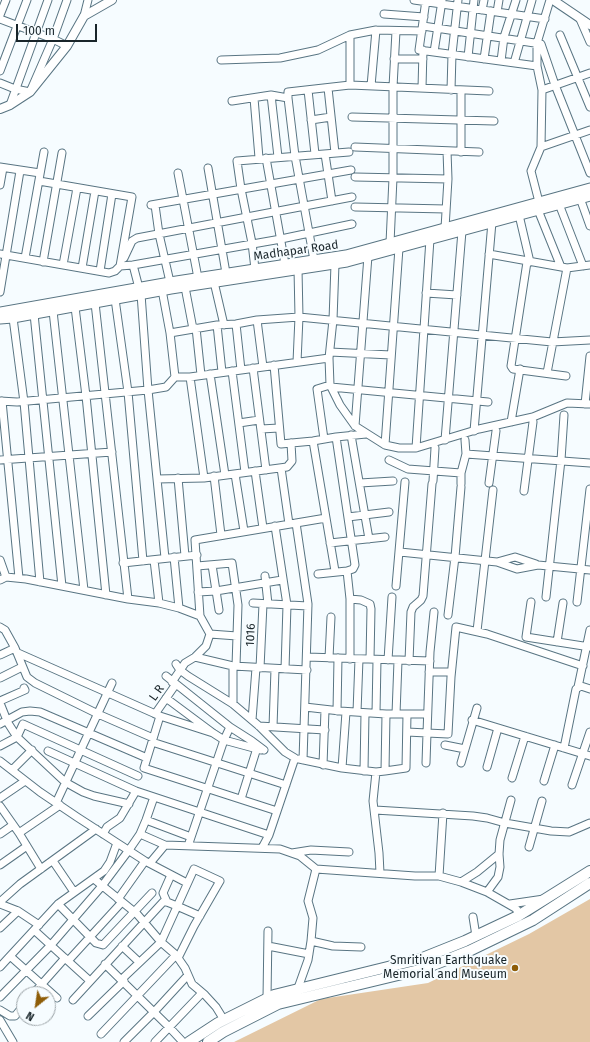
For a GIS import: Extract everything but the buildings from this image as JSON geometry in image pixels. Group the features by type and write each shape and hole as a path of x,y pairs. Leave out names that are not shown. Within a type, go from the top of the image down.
{"main road":[{"name":"Madhapar Road","path":"0,312 140,291 185,287 335,264 430,240 519,215 539,206 590,188"},
{"name":"Madhapar Road","path":"0,319 13,318 115,299 170,282 346,255 445,228 539,206 559,204 590,196"},
{"path":"186,1042 224,1020 274,995 298,988 387,968 413,960 476,936 518,916 590,871"},
{"path":"208,1042 223,1032 278,1004 416,970 469,951 533,920 590,883"}],"street":[{"path":"0,15 6,0"},
{"path":"0,70 27,0"},
{"path":"10,105 48,0"},
{"path":"30,92 53,39 67,0"},
{"path":"0,109 10,105 30,92 67,46 84,16 88,0"},
{"path":"84,16 106,2 112,0"},
{"path":"414,0 458,3 473,9 545,19"},
{"path":"468,56 474,0"},
{"path":"482,10 484,0"},
{"path":"484,59 487,36 499,0"},
{"path":"501,61 504,37 516,0"},
{"path":"514,63 519,41 532,0"},
{"path":"547,373 564,268 539,206 531,171 541,146 542,90 537,66 537,43 551,0 590,25"},
{"path":"426,1 419,50 537,66"},
{"path":"434,52 442,2"},
{"path":"451,90 452,54 458,3"},
{"path":"384,14 424,16"},
{"path":"0,19 53,39 67,46"},
{"path":"580,19 590,42"},
{"path":"221,60 280,58 318,50 350,35 376,30 396,31 438,29 504,37 541,44 555,85 590,173"},
{"path":"371,86 376,30"},
{"path":"390,243 393,178 393,87 396,31"},
{"path":"560,34 590,107"},
{"path":"350,35 350,86"},
{"path":"422,88 423,50"},
{"path":"394,59 422,58"},
{"path":"542,90 590,73"},
{"path":"0,83 15,89 30,92"},
{"path":"314,260 296,156 288,92 350,86 489,91"},
{"path":"328,88 335,153"},
{"path":"308,90 315,154"},
{"path":"460,152 461,90"},
{"path":"232,101 271,95 288,98"},
{"path":"271,95 278,157"},
{"path":"254,98 263,158 271,184 285,264"},
{"path":"352,117 494,121"},
{"path":"311,120 331,118"},
{"path":"541,146 590,130"},
{"path":"254,269 252,243 237,161 335,153 352,149 392,148 479,152"},
{"path":"445,228 448,179 447,151"},
{"path":"25,258 44,152"},
{"path":"43,262 62,154"},
{"path":"325,154 332,201"},
{"path":"0,185 2,167 40,177 57,184 132,197 120,266"},
{"path":"208,168 226,273"},
{"path":"170,282 153,205 351,170"},
{"path":"0,292 3,255 20,171"},
{"path":"178,173 198,278"},
{"path":"355,177 448,179"},
{"path":"63,265 77,188"},
{"path":"82,268 95,191"},
{"path":"100,271 112,194"},
{"path":"3,255 109,273 115,271 120,266 132,241 137,238 352,198"},
{"path":"580,198 590,226"},
{"path":"489,254 564,268 587,266 559,204"},
{"path":"355,207 446,209"},
{"path":"519,215 528,262 511,366 513,368 566,376"},
{"path":"474,431 481,335 492,222"},
{"path":"120,266 281,239 352,224"},
{"path":"445,440 462,231"},
{"path":"416,448 430,240"},
{"path":"385,445 399,248"},
{"path":"355,426 368,256"},
{"path":"133,264 140,291 148,390 165,558"},
{"path":"335,264 330,355 330,386 340,405 355,426 385,445 399,448 416,448 474,431 533,417 567,403 587,404 590,356"},
{"path":"297,362 299,317 298,269"},
{"path":"214,282 221,325 222,372"},
{"path":"185,287 195,328 201,375"},
{"path":"162,290 170,333 175,377"},
{"path":"426,293 457,295"},
{"path":"115,299 128,392 143,561"},
{"path":"94,303 106,394 128,599"},
{"path":"74,307 86,396 106,595"},
{"path":"54,310 84,590"},
{"path":"34,314 62,586"},
{"path":"170,333 195,328 236,324 257,320 299,317 552,342 590,340"},
{"path":"13,318 24,402 40,582"},
{"path":"257,320 263,367"},
{"path":"236,324 241,370"},
{"path":"19,578 1,401 24,402 148,390 166,387 175,377 190,377 263,367 330,355 361,353 392,354"},
{"path":"274,365 281,444 366,434"},
{"path":"253,368 266,470"},
{"path":"511,422 520,369"},
{"path":"232,371 245,472"},
{"path":"210,374 225,475"},
{"path":"190,377 204,478"},
{"path":"324,439 317,389 330,386 488,402"},
{"path":"546,598 561,460 564,415"},
{"path":"238,423 260,420"},
{"path":"524,491 533,422"},
{"path":"261,429 279,428"},
{"path":"489,483 496,431"},
{"path":"351,435 369,539"},
{"path":"318,574 335,571 347,571 353,569 355,566 336,437"},
{"path":"448,615 455,557 462,473 466,454 465,440"},
{"path":"314,441 335,571"},
{"path":"157,479 204,478 289,466 292,461 291,443"},
{"path":"409,661 411,612 413,607 421,600 423,596 435,448"},
{"path":"0,460 112,452"},
{"path":"466,454 590,463"},
{"path":"389,460 408,469 462,473"},
{"path":"281,468 293,523 308,606 308,657 303,760"},
{"path":"396,586 408,469"},
{"path":"255,471 263,528"},
{"path":"235,474 244,531"},
{"path":"214,476 222,535"},
{"path":"178,478 185,556"},
{"path":"360,483 393,481"},
{"path":"577,602 588,522 590,489"},
{"path":"476,632 493,490"},
{"path":"348,517 389,512"},
{"path":"237,636 210,634 200,616 195,540 326,518"},
{"path":"275,526 287,605 285,669"},
{"path":"330,543 385,537"},
{"path":"400,552 484,560 497,562 517,569 538,565"},
{"path":"123,563 197,555"},
{"path":"174,557 179,608"},
{"path":"497,562 515,557 538,565 590,570"},
{"path":"0,560 3,578 19,578 128,599 159,603 179,608 200,616"},
{"path":"154,560 159,603"},
{"path":"197,566 232,563 238,605 233,704"},
{"path":"212,565 219,610"},
{"path":"347,571 350,599 350,659"},
{"path":"198,592 216,591 265,579 282,580"},
{"name":"1016","path":"252,720 266,604 265,579"},
{"path":"388,660 392,597"},
{"path":"350,599 361,600 370,604 376,713"},
{"path":"531,602 526,637 589,646"},
{"path":"253,604 308,606"},
{"path":"557,642 563,604"},
{"path":"426,763 429,672 434,612"},
{"path":"329,658 331,617"},
{"path":"0,627 5,630 16,650 26,676 35,683 152,740 286,785"},
{"path":"407,732 448,734 451,672 456,628 487,634 583,666"},
{"path":"564,748 574,693 578,687 589,646 590,630"},
{"name":"L R","path":"147,758 158,715 174,683 178,667 195,657 206,646 210,634"},
{"path":"0,656 16,650 158,715 213,733"},
{"path":"195,657 235,666 307,670"},
{"path":"308,657 430,661"},
{"path":"337,711 338,658"},
{"path":"357,712 359,659"},
{"path":"396,714 398,660"},
{"path":"0,678 22,667"},
{"path":"178,667 202,685 233,704 286,752 295,758 323,765 376,772 406,768 407,714"},
{"path":"273,727 275,669"},
{"path":"429,672 451,672"},
{"path":"166,676 230,727 252,740 264,750 224,740 166,698"},
{"path":"19,833 58,804 74,764 112,683"},
{"path":"578,687 581,686 590,689"},
{"path":"24,688 25,690 0,702 7,720 17,737 66,782 83,792 94,796 129,804"},
{"path":"305,707 346,712 427,714"},
{"path":"461,763 472,720 477,708"},
{"path":"323,765 325,710"},
{"path":"0,724 22,712 40,712 147,758 144,768 277,811"},
{"path":"342,768 346,712"},
{"path":"364,771 365,713"},
{"path":"385,771 386,714"},
{"path":"472,720 590,756"},
{"path":"0,746 17,737 23,724 138,776"},
{"path":"259,726 325,730"},
{"path":"188,846 224,740 230,727"},
{"path":"487,767 498,728"},
{"path":"572,785 590,732"},
{"path":"512,778 525,736"},
{"path":"445,745 465,749"},
{"path":"544,780 555,745"},
{"path":"242,799 257,748"},
{"path":"12,770 32,750"},
{"path":"48,751 136,791 269,835"},
{"path":"262,848 269,835 295,758"},
{"path":"0,761 58,804 103,834 148,862 187,883"},
{"path":"376,772 373,801 380,853 380,873"},
{"path":"0,798 25,780"},
{"path":"103,834 108,827 120,818 136,791"},
{"path":"0,997 51,945 102,886 140,834 154,797"},
{"path":"487,892 498,877 500,866 498,854 500,840 511,800"},
{"path":"529,847 542,802"},
{"path":"0,806 41,869"},
{"path":"375,810 480,817 534,828 569,832 590,823"},
{"path":"439,876 443,814"},
{"path":"146,820 191,837"},
{"path":"0,834 13,825"},
{"path":"90,981 51,945 37,927 18,911 1,905 20,884 96,829"},
{"path":"140,834 165,845 280,849 300,856 316,869 439,876 461,882 487,892 510,904 517,910 518,916"},
{"path":"0,967 58,904 94,879 107,867 118,843"},
{"path":"42,984 90,936 120,900 148,862 165,845"},
{"path":"0,865 27,846"},
{"path":"292,853 311,850 349,852"},
{"path":"461,882 477,872 498,854"},
{"path":"53,861 74,892"},
{"path":"88,1016 139,962 161,942 194,868 220,881 177,956 101,1034"},
{"path":"298,988 305,970 311,941 313,918 308,901 316,869"},
{"path":"167,902 163,893 171,875"},
{"path":"94,879 134,912 161,942 177,956 192,984 216,1007 224,1020"},
{"path":"58,904 96,943 103,945 152,892"},
{"path":"510,904 545,899"},
{"path":"73,1000 162,902 167,902 200,916"},
{"path":"0,928 18,911"},
{"path":"473,917 476,936"},
{"path":"267,998 268,931"},
{"path":"311,941 333,946 361,947"},
{"path":"122,946 139,962"},
{"path":"268,946 309,954"},
{"path":"10,956 57,998"},
{"path":"105,964 186,1042"},
{"path":"124,1042 188,976"},
{"path":"155,1042 202,993"},
{"path":"0,1010 10,1016 16,1015"},
{"path":"0,1020 13,1042"}],"shaded area":[{"name":"Smritivan Earthquake Memorial and Museum","path":"590,899 590,1042 234,1042 321,999 428,983 529,934"}],"place":[{"name":"Smritivan Earthquake Memorial and Museum","path":"515,968"}]}
